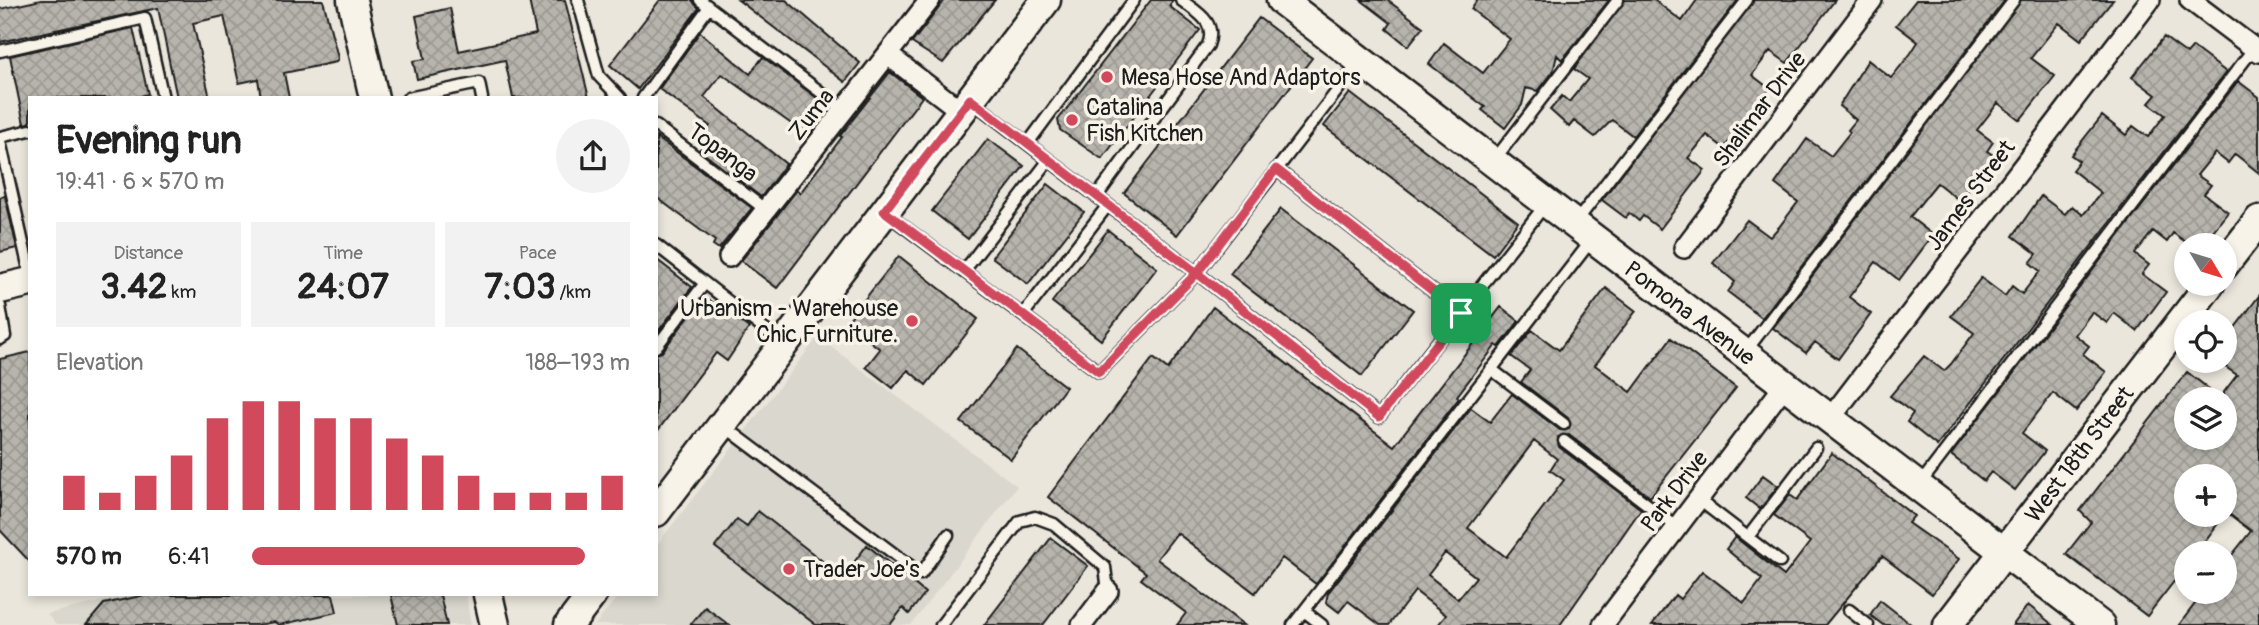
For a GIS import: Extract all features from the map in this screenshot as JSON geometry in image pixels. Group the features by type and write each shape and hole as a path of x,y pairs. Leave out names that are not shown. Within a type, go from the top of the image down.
{"street":[{"path":"352,0 374,96"},
{"name":"Zuma","path":"729,257 930,0"},
{"path":"658,509 1046,0"},
{"name":"Pomona Avenue","path":"1281,0 2100,625"},
{"name":"Shalimar Drive","path":"1684,248 1872,0"},
{"name":"James Street","path":"1829,420 2150,0"},
{"path":"2190,0 2257,50"},
{"path":"888,55 965,105"},
{"path":"2237,248 2259,220"},
{"path":"0,289 28,282"},
{"name":"West 18th Street","path":"1948,625 2201,296"},
{"name":"Park Drive","path":"1603,625 1784,386"},
{"path":"1082,625 1108,591"},
{"path":"488,596 495,625"},
{"path":"569,625 591,596"}],"lane":[{"path":"578,0 599,76 618,96"},
{"path":"700,0 844,110"},
{"path":"1028,144 1134,0"},
{"path":"1097,196 1208,45 1212,34 1209,24 1181,0"},
{"path":"1493,162 1618,0"},
{"path":"1293,625 1491,369 1583,232 1746,0"},
{"path":"1743,355 2014,0"},
{"path":"644,96 709,7"},
{"path":"0,51 145,18 163,96"},
{"path":"1917,487 2257,50"},
{"path":"884,211 1099,372 1197,273 1360,61"},
{"path":"417,96 479,83 482,96"},
{"path":"965,105 1028,144 1379,417 1546,203"},
{"name":"Topanga","path":"658,128 766,210"},
{"path":"28,131 0,139 28,266"},
{"path":"964,271 1049,160"},
{"path":"1276,169 1461,313"},
{"path":"1023,315 1108,205"},
{"path":"17,219 28,216"},
{"path":"658,247 784,345"},
{"path":"658,344 705,283"},
{"path":"0,306 5,336 0,339"},
{"path":"1491,369 1564,424"},
{"path":"723,426 920,574 948,534"},
{"path":"1564,441 1677,527"},
{"path":"1748,537 1816,448"},
{"path":"1698,499 1780,562"},
{"path":"941,625 1020,521 1035,517 1055,524 1105,567 1108,591"},
{"path":"1849,610 1868,625"},
{"path":"1304,611 1322,625"}],"shaded area":[{"path":"818,337 1017,486 911,625 595,625 618,596 658,596 658,543"},
{"path":"126,596 466,596 471,625 56,625 47,614"}],"building":[{"path":"41,0 323,0 338,58 336,62 284,73 289,96 261,96 258,79 239,83 224,16 193,23 210,96 177,96 158,8 0,42 0,9"},
{"path":"529,0 565,0 589,96 513,96 505,60 417,79 413,61 425,59 416,16 450,8 459,51 536,34"},
{"path":"660,0 692,0 699,8 638,89 610,65"},
{"path":"738,0 786,0 860,63 845,82"},
{"path":"945,0 995,0 943,63 912,43"},
{"path":"1151,0 1173,0 1169,6 1200,30 1102,159 1060,130 1058,120"},
{"path":"1361,0 1387,0 1423,27 1408,46 1387,29 1391,23"},
{"path":"1477,0 1609,0 1562,60 1557,55 1553,72 1538,91 1526,88 1522,105 1505,128 1482,110 1485,107 1429,64 1444,43 1483,73 1510,39 1471,9"},
{"path":"1625,0 1654,0 1682,21 1697,0 1738,0 1633,136 1612,120 1595,137 1574,121 1569,127 1550,110 1562,96 1569,102 1588,79 1574,69"},
{"path":"1754,0 1835,0 1787,63 1770,51 1752,75 1770,89 1724,148 1707,135 1688,158 1705,170 1660,229 1643,216 1639,221 1629,213 1626,218 1602,200"},
{"path":"1916,0 2005,0 1762,318 1728,292 1735,282 1713,263 1747,220 1770,237 1779,227 1798,202 1775,184 1807,139 1831,156 1850,132 1848,130 1856,120 1839,106 1868,60 1891,78 1911,53 1918,42 1896,25"},
{"path":"2021,0 2113,0 2081,40 2059,23 2031,58 2055,76 2020,120 1998,103 1977,130 1993,142 1987,151 1993,155 1960,201 1937,183 1910,217 1933,235 1899,280 1876,262 1849,297 1871,314 1838,359 1815,342 1806,353 1773,328"},
{"path":"1259,18 1312,58 1177,235 1124,193"},
{"path":"133,28 148,94 28,96 28,123 24,124 10,56"},
{"path":"700,32 750,74 763,57 830,108 808,136 722,74 704,97 786,164 761,197 699,150 705,143 701,139 710,126 659,89"},
{"path":"2164,37 2187,54 2193,47 2226,72 1937,446 1907,422 1913,413 1890,396 1924,356 1944,371 1951,364 1974,333 1951,316 1981,278 2005,296 2012,286 2022,294 2040,271 2030,263 2037,254 2013,236 2041,196 2065,214 2072,206 2083,215 2101,193 2072,170 2079,161 2071,155 2102,116 2126,135 2133,126 2148,137 2165,115 2149,103 2156,95 2132,77"},
{"path":"890,72 922,97 777,288 741,261 797,190 800,193"},
{"path":"2238,81 2259,97 2259,173 2235,154 2228,163 2215,153 2197,175 2211,185 2204,194 2228,212 2211,233 2173,233 2167,242 2153,231 2135,254 2149,265 2142,274 2166,292 2137,331 2114,313 2107,323 2092,312 2075,335 2089,346 2083,354 2106,372 2076,411 2053,393 2022,433 2045,451 2015,490 1991,472 1984,481 1951,455"},
{"path":"1350,93 1518,222 1493,255 1324,126"},
{"path":"658,138 752,208 719,249 713,245 715,241 658,198"},
{"path":"988,139 1024,166 968,239 932,211"},
{"path":"1048,184 1084,212 1028,284 992,257"},
{"path":"5,196 17,248 0,252 0,197"},
{"path":"1281,209 1413,310 1362,376 1230,274"},
{"path":"1108,230 1157,268 1101,340 1052,302"},
{"name":"Urbanism - Warehouse Chic Furniture.","path":"899,256 978,319 926,385 908,370 893,388 866,367 880,349 846,323"},
{"path":"658,261 692,287 658,331"},
{"path":"1606,288 1636,311 1595,365 1631,392 1671,338 1736,388 1650,497 1569,435 1558,437 1559,447 1641,509 1560,625 1438,625 1446,615 1415,591 1389,625 1380,625 1348,601 1339,612 1326,602 1328,593 1471,408 1490,422 1512,394 1560,430 1569,429 1568,418 1521,382 1530,370 1511,356 1532,330 1559,350","holes":["1534,441 1557,459 1550,470 1564,480 1506,557 1468,528","1445,553 1476,577 1458,599 1428,575"]},
{"path":"704,296 749,328 727,361 716,353 658,430 658,353 662,352"},
{"path":"2259,296 2259,625 2179,625 2195,604 2237,604 2237,549 2251,531 2237,520 2237,464 2174,464 2174,527 2215,527 2205,541 2174,541 2174,581 2147,616 2066,554 2091,522 2080,511 2174,389 2174,450 2237,450 2237,387 2228,387 2237,375 2234,373 2237,373 2237,325"},
{"path":"1213,307 1394,446 1501,307 1519,321 1499,347 1496,345 1457,396 1459,398 1316,584 1282,558 1255,593 1177,533 1157,559 1244,625 1177,625 1186,613 1141,579 1146,573 1048,497 1153,358 1168,369"},
{"path":"1017,349 1066,387 1011,459 961,422"},
{"path":"28,352 28,560 0,530 0,359"},
{"path":"2188,373 2206,387 2175,387"},
{"path":"1832,453 1914,516 1908,523 1959,559 1932,594 1882,556 1825,625 1652,625 1675,595 1680,599 1702,571 1744,603 1762,579 1726,549 1735,537 1784,576 1810,542 1774,515 1790,495 1797,500"},
{"path":"1763,475 1778,486 1760,509 1746,498"},
{"name":"Trader Joe's","path":"758,511 843,577 867,545 925,593 909,614 903,608 890,625 816,625 715,547 737,519 747,526"},
{"path":"1051,538 1088,566 1043,625 984,625"},
{"path":"140,596 333,596 337,612 279,625 274,622 258,625 86,625 104,604"},
{"path":"391,596 440,596 447,625 398,625"},
{"path":"1880,600 1912,625 1883,625 1870,615"},
{"path":"2028,605 2053,625 2013,625"},
{"path":"705,607 729,625 690,625"}],"place":[{"name":"Mesa Hose And Adaptors","path":"1107,77"},
{"name":"Catalina Fish Kitchen","path":"1072,120"},
{"name":"Urbanism - Warehouse Chic Furniture.","path":"912,321"},
{"name":"Trader Joe's","path":"789,569"}],"route":[{"path":"1461,313 1276,169 1197,273 970,99 884,211 1099,372 1197,273 1379,417 1461,313"}]}
